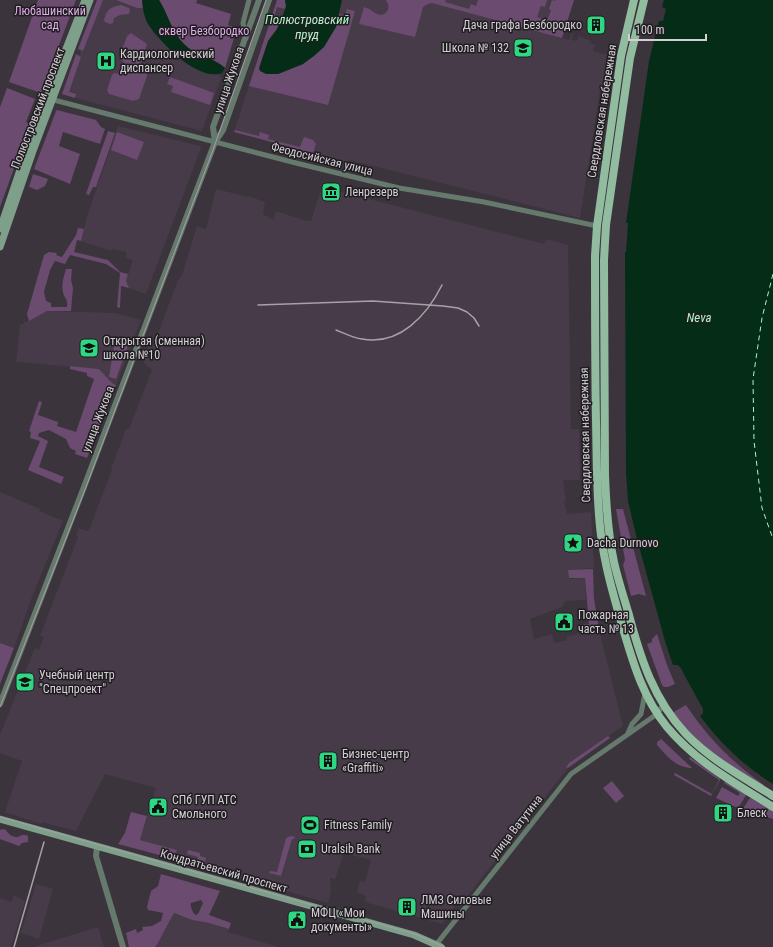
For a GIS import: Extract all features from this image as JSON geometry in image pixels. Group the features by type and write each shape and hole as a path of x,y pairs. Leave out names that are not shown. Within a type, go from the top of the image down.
{"main road":[{"name":"Полюстровский проспект","path":"0,247 49,99 84,0"},
{"name":"Полюстровский проспект","path":"0,229 25,155 90,0"},
{"name":"Свердловская набережная","path":"634,0 621,56 597,226 595,280 597,475 601,535 611,587 636,669 645,693 657,714 668,728 695,756 724,777 773,807"},
{"name":"Свердловская набережная","path":"644,0 630,58 606,225 604,260 604,475 609,535 614,563 640,653 655,691 663,705 673,719 701,749 720,763 773,796"},
{"name":"Кондратьевский проспект","path":"0,819 414,935 437,946"}],"street":[{"path":"246,38 243,23 249,0"},
{"name":"улица Жукова","path":"215,142 213,127 259,0"},
{"name":"улица Жукова","path":"0,704 81,496 215,142 223,130 269,0"},
{"name":"Феодосийская улица","path":"49,99 399,188 484,202 597,226"},
{"name":"улица Ватутина","path":"628,733 632,724 641,714 645,693"},
{"name":"улица Ватутина","path":"437,946 571,774 657,714 663,705"},
{"path":"97,847 96,856 123,947"}],"shaded area":[{"path":"100,0 116,0 137,8 143,8 143,11 174,54 187,64 210,74 219,74 221,78 202,131 64,95"},
{"path":"277,0 574,0 562,38 569,40 571,34 573,34 572,40 577,41 578,36 591,41 590,43 595,45 593,51 611,56 606,90 601,88 600,90 580,218 349,160 348,162 234,132"},
{"path":"118,126 200,146 201,148 146,294 129,288 126,281 133,260 126,258 126,252 113,249 111,251 81,241 87,216"},
{"path":"322,187 544,244 546,239 568,245 571,429 579,429 580,480 563,480 566,501 564,501 567,514 591,512 594,568 568,570 569,579 585,578 586,600 565,601 562,607 530,619 534,639 552,634 554,643 567,640 566,637 599,629 623,726 569,763 566,767 568,768 459,907 456,905 442,924 365,902 366,896 357,892 360,881 365,882 371,860 344,853 335,879 330,878 331,891 328,903 174,859 177,850 140,840 156,788 105,774 76,831 42,822 41,824 5,812 22,761 0,753 0,735 35,648 39,650 44,637 40,636 78,537 76,536 79,528 87,531 89,530 126,429 129,429 152,370 143,360 149,345 154,344 178,280 182,275 197,226 206,229 216,189 248,196 265,202 263,214 273,220 276,211 303,220 311,221"},
{"path":"47,311 115,313 141,320 116,385 112,383 99,369 16,362 20,325"},
{"path":"0,492 40,509 39,511 63,521 32,597 14,648 0,643"},
{"path":"36,884 53,889 39,939 21,933"},
{"path":"14,895 25,901 11,947 0,947 0,898 11,902"},
{"path":"173,913 192,920 229,929 228,932 279,947 154,947 158,943 171,920"},
{"path":"98,927 104,947 33,947"}],"green space":[{"name":"Любашинский сад","path":"38,0 76,0 41,93 9,82"},
{"path":"97,0 103,0 83,51 78,49"},
{"name":"сквер Безбородко","path":"116,0 142,0 143,8 137,8"},
{"name":"сквер Безбородко","path":"159,0 197,0 196,3 231,14 228,25 237,28 225,68 215,61 188,48 180,40"},
{"path":"277,0 285,0 286,6 285,9 277,7 273,21 279,22 277,29 268,41 266,74 278,74 303,64 336,27 339,14 345,15 347,9 355,11 328,105 249,86"},
{"path":"386,0 446,0 445,2 469,9 471,4 476,6 478,0 547,0 545,7 541,6 537,17 547,21 551,10 549,9 552,0 574,0 562,38 432,3 423,7 415,37 359,24 364,7 382,15 388,9"},
{"path":"121,5 129,8 129,14 120,15 114,18 113,23 110,24 105,22 105,16 108,11"},
{"path":"131,33 147,44 139,69 141,72 147,74 147,76 139,99 133,101 109,94 107,90 112,75 114,73 122,73 126,64 119,58 127,36"},
{"path":"76,54 81,57 69,92 76,94 75,98 62,94"},
{"path":"170,77 214,93 210,105 171,92 173,86 167,84"},
{"path":"7,88 35,99 26,122 30,124 0,207 0,107"},
{"path":"57,110 96,120 101,127 105,129 100,144 63,132 59,146 80,154 70,184 34,169"},
{"path":"235,130 259,136 260,132 269,135 268,139 300,147 304,137 313,140 316,144 313,153 234,132"},
{"path":"108,131 115,133 96,187 93,187 89,195 86,194"},
{"path":"117,132 144,142 137,160 111,150"},
{"path":"33,174 48,179 45,186 37,190 29,187"},
{"path":"78,228 84,229 81,241 77,240 74,252 108,260 120,272 128,274 126,281 129,288 121,286 120,308 117,307 120,273 106,264 70,255 65,264 55,261 50,270 44,292 46,301 51,303 51,307 67,307 67,301 62,289 66,269 72,269 71,280 73,288 71,311 47,311 29,321 27,314 44,255 49,252 57,253 56,255 62,257 76,235"},
{"path":"115,340 129,343 116,379 109,377"},
{"path":"70,366 99,369 112,383 116,385 87,458 75,454 76,451 70,448 66,439 49,430 39,433 38,436 48,441 39,467 64,477 61,484 28,470 40,441 30,438 31,432 29,431 39,401 42,402 38,415 58,422 57,426 76,432 94,379 87,376 87,373 70,369"},
{"path":"616,509 623,509 646,596 639,594 631,596 623,565 625,560"},
{"path":"593,569 594,599 599,628 580,633 579,625 589,624 585,578 569,578 568,570"},
{"path":"657,634 675,684 668,687 664,687 662,685 647,644 652,642 652,639"},
{"path":"0,643 14,648 0,684"},
{"path":"686,705 694,717 721,749 764,785 763,787 697,741 672,713"},
{"path":"608,736 610,738 568,768 566,767 569,763"},
{"path":"661,739 692,768 681,766 668,757 657,745 657,742"},
{"path":"690,757 720,779 711,796 674,775 675,773 712,794 719,780 689,759"},
{"path":"612,781 624,796 616,803 603,788"},
{"path":"725,781 747,794 738,808 716,798 722,787 738,796 740,793 724,783"},
{"path":"751,798 773,811 773,819 743,809"},
{"path":"131,812 147,816 140,840 177,850 174,859 118,844 125,833"},
{"path":"3,829 14,837 22,835 28,836 28,842 22,843 19,846 0,839 0,830"},
{"path":"291,836 295,837 292,839 281,876 269,873 270,871 277,872 286,838"},
{"path":"188,850 200,853 200,856 206,858 203,867 196,865 198,857 187,854"},
{"path":"161,874 220,891 209,915 231,923 229,929 192,920 174,913 155,947 129,947 126,933 136,929 137,933 143,930 142,927 152,926 161,921 163,913 148,910 147,907 151,891 158,886","holes":["201,900 203,903 198,914 196,915 192,910 191,903"]}],"water":[{"path":"142,0 159,0 180,40 193,51 220,64 225,68 222,73 213,74 203,72 192,67 163,43 146,21"},
{"name":"Полюстровский пруд","path":"285,0 342,0 336,27 324,47 303,64 278,74 266,74 260,71 259,68 268,41 277,29 282,18 286,6"},
{"name":"Neva","path":"664,0 773,0 773,784 742,762 724,745 708,726 700,716 703,713 680,667 673,665 637,539 628,501 626,473 625,252 628,223 626,223 649,61 659,21 663,21 666,9 662,7"}],"pier":[{"path":"673,665 680,667 703,709 703,713 700,716 699,714 701,710 678,668 674,667"}],"ferry route":[{"path":"773,274 762,318 753,379 754,441 762,508 773,539"}],"tram line":[{"path":"0,707 86,487 213,150 266,0"},
{"path":"0,817 415,934 445,947"}],"railway":[{"path":"336,330 352,337 376,340 388,338 400,333 411,326 429,307 442,285"},
{"path":"258,305 373,301 443,306 458,308 467,312 474,318 479,326"},
{"path":"14,947 44,842"}],"place":[{"name":"Дача графа Безбородко","path":"596,25"},
{"name":"Школа № 132","path":"523,48"},
{"name":"Кардиологический диспансер","path":"106,61"},
{"name":"Ленрезерв","path":"331,192"},
{"name":"Открытая (сменная) школа №10","path":"89,348"},
{"name":"Dacha Durnovo","path":"573,543"},
{"name":"Пожарная часть № 13","path":"564,622"},
{"name":"Учебный центр \"Спецпроект\"","path":"25,682"},
{"name":"Бизнес-центр «Graffiti»","path":"328,761"},
{"name":"СПб ГУП АТС Смольного","path":"158,807"},
{"name":"Блеск","path":"723,813"},
{"name":"Fitness Family","path":"310,825"},
{"name":"Uralsib Bank","path":"307,849"},
{"name":"ЛМЗ Силовые Машины","path":"407,907"},
{"name":"МФЦ «Мои документы»","path":"297,920"}]}
